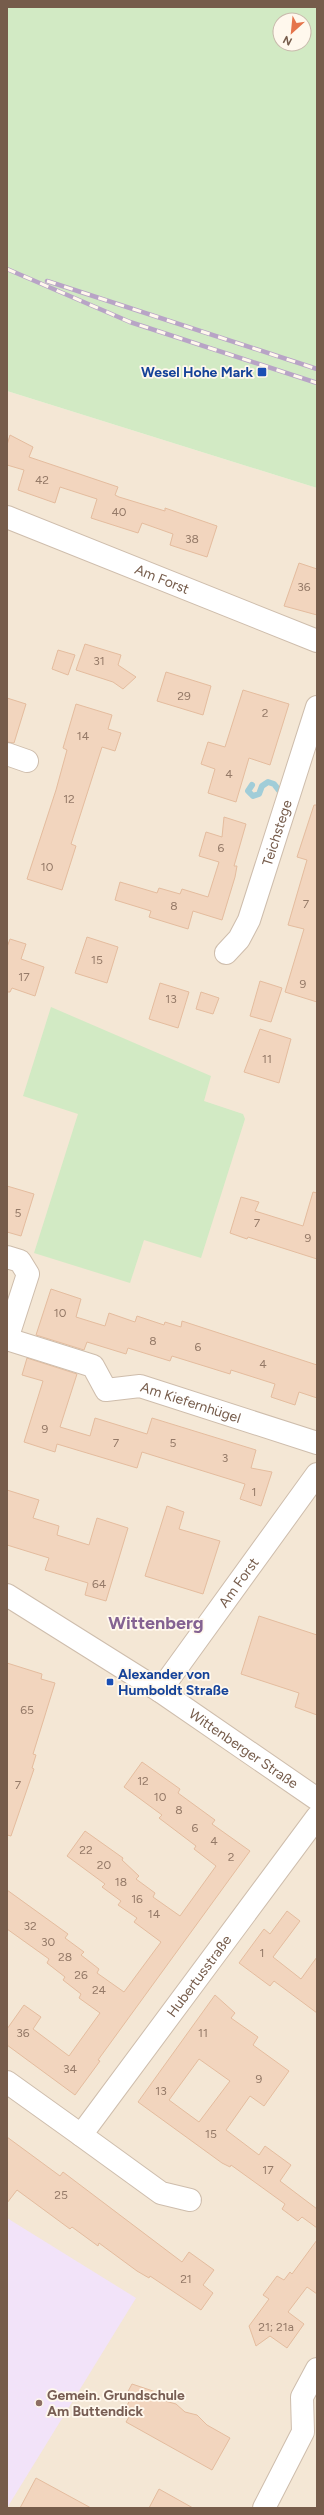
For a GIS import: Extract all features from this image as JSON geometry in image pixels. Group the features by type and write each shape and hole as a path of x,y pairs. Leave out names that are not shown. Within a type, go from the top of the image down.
{"street":[{"name":"Am Forst","path":"7,517 317,641"},
{"name":"Teichstege","path":"226,953 239,939 249,920 317,707"},
{"path":"7,754 28,761"},
{"path":"7,1258 20,1261 28,1274 7,1339"},
{"name":"Am Kiefernhügel","path":"7,1339 93,1366 106,1390 140,1386 317,1443"},
{"name":"Am Forst","path":"160,1691 317,1474"},
{"name":"Wittenberger Straße","path":"7,1595 160,1691 317,1799"},
{"name":"Hubertusstraße","path":"81,2135 317,1817"},
{"path":"7,2082 161,2194 190,2200"},
{"path":"264,2508 303,2432 302,2396 317,2369"}],"shaded area":[{"path":"7,391 317,488 317,2508 7,2508"},
{"name":"Gemein. Grundschule Am Buttendick","path":"7,2218 136,2298 7,2508"}],"green space":[{"path":"7,7 317,7 317,488 7,391"},
{"path":"51,1007 211,1076 204,1101 243,1114 245,1119 201,1258 144,1240 130,1283 34,1253 78,1114 23,1096"}],"building":[{"path":"10,435 33,447 29,457 118,487 115,495 119,497 165,511 165,508 217,526 207,557 170,545 173,534 142,523 138,533 91,518 97,499 60,487 55,503 18,490 24,470 7,465 7,445"},
{"path":"299,563 317,569 317,615 284,606"},
{"path":"85,644 121,655 118,665 136,677 123,689 113,682 76,670"},
{"path":"58,650 75,655 68,675 52,669"},
{"path":"166,672 211,686 203,715 157,701"},
{"path":"243,690 289,704 270,765 249,758 236,802 208,793 215,769 201,764 208,742 225,747"},
{"path":"7,698 26,704 14,743 7,742"},
{"path":"76,704 112,715 108,729 121,733 115,751 102,747 71,844 76,846 62,890 27,879 56,790 67,750 63,748"},
{"path":"314,805 317,805 317,1002 285,992 304,929 288,925 307,860 297,857"},
{"path":"224,817 246,824 234,866 237,866 235,877 222,920 193,911 188,929 149,917 151,911 115,900 120,882 157,893 159,888 180,894 182,889 208,897 219,862 199,856 206,832 222,837"},
{"path":"87,937 118,947 107,983 75,973"},
{"path":"10,939 26,944 21,959 44,967 35,996 12,988 10,992 7,992 7,947"},
{"path":"260,981 282,988 271,1022 250,1016"},
{"path":"160,983 189,992 178,1028 149,1019"},
{"path":"201,992 219,998 213,1014 196,1009"},
{"path":"260,1029 291,1039 279,1083 244,1072"},
{"path":"7,1186 34,1194 21,1236 7,1232"},
{"path":"313,1192 317,1193 317,1259 248,1237 247,1239 230,1233 241,1197 259,1202 255,1211 303,1226"},
{"path":"51,1289 81,1299 76,1317 105,1326 109,1313 135,1322 137,1316 164,1325 165,1322 181,1327 182,1321 317,1365 317,1398 299,1392 295,1405 271,1397 275,1384 231,1370 230,1374 172,1356 170,1361 128,1348 126,1354 87,1342 84,1350 36,1335"},
{"path":"27,1358 77,1374 60,1427 90,1436 95,1418 147,1434 152,1418 256,1450 251,1468 272,1472 261,1506 240,1499 245,1484 142,1452 137,1468 57,1444 55,1452 24,1442 43,1381 22,1375"},
{"path":"7,1490 39,1500 33,1518 59,1526 57,1535 89,1545 97,1518 128,1528 106,1601 85,1595 88,1583 45,1570 49,1558 7,1545"},
{"path":"167,1506 184,1512 179,1529 220,1541 203,1594 145,1576"},
{"path":"259,1616 317,1635 317,1715 295,1707 299,1693 241,1674"},
{"path":"7,1663 42,1674 41,1679 55,1683 33,1754 36,1755 32,1768 34,1769 11,1836 7,1835"},
{"path":"142,1762 180,1789 178,1793 215,1820 212,1824 250,1851 98,2060 100,2061 75,2095 7,2045 7,2029 24,2005 41,2017 33,2029 69,2056 100,2013 79,1998 81,1994 63,1980 65,1977 47,1963 49,1959 7,1929 7,1890 68,1934 65,1938 84,1952 81,1955 99,1969 97,1973 124,1992 161,1942 134,1922 137,1918 118,1905 121,1901 102,1887 105,1884 67,1856 85,1831 123,1858 122,1860 139,1876 136,1879 155,1893 153,1897 180,1916 216,1866 194,1849 196,1846 159,1818 162,1815 124,1787"},
{"path":"287,1911 300,1921 273,1957 301,1979 317,1957 317,2013 274,1981 270,1986 239,1963 264,1929 270,1934"},
{"path":"215,1995 235,2013 231,2018 258,2037 253,2045 289,2071 264,2106 250,2096 226,2130 259,2155 265,2146 291,2165 280,2181 317,2209 317,2228 302,2217 298,2221 282,2209 285,2204 231,2165 230,2167 222,2163 138,2102","holes":["199,2059 230,2081 199,2122 169,2100"]},
{"path":"7,2137 60,2176 63,2172 182,2262 189,2252 214,2270 203,2285 213,2293 201,2310 150,2276 149,2278 137,2271 99,2243 98,2246 72,2227 70,2229 17,2190 7,2203"},
{"path":"317,2240 317,2294 307,2287 288,2312 304,2324 287,2348 270,2336 256,2346 249,2326 269,2299 263,2295 277,2276 284,2280 290,2272 292,2274"},
{"path":"132,2384 156,2392 165,2401 176,2404 185,2412 197,2415 207,2425 230,2438 212,2470 126,2422 132,2412 125,2409 130,2400 125,2397"},
{"path":"36,2478 91,2508 20,2508"},
{"path":"159,2489 193,2508 149,2508"}],"waterway":[{"path":"252,785 248,791 253,796 259,794 262,786 268,782 274,784 281,793"}],"railway":[{"path":"7,269 130,322 317,383"},
{"path":"47,281 317,369"}],"place":[{"name":"Wesel Hohe Mark","path":"262,372"},
{"name":"Alexander von Humboldt Straße","path":"110,1682"},
{"name":"Gemein. Grundschule Am Buttendick","path":"39,2403"}],"district":[{"name":"Wittenberg","path":"156,1623"}]}
